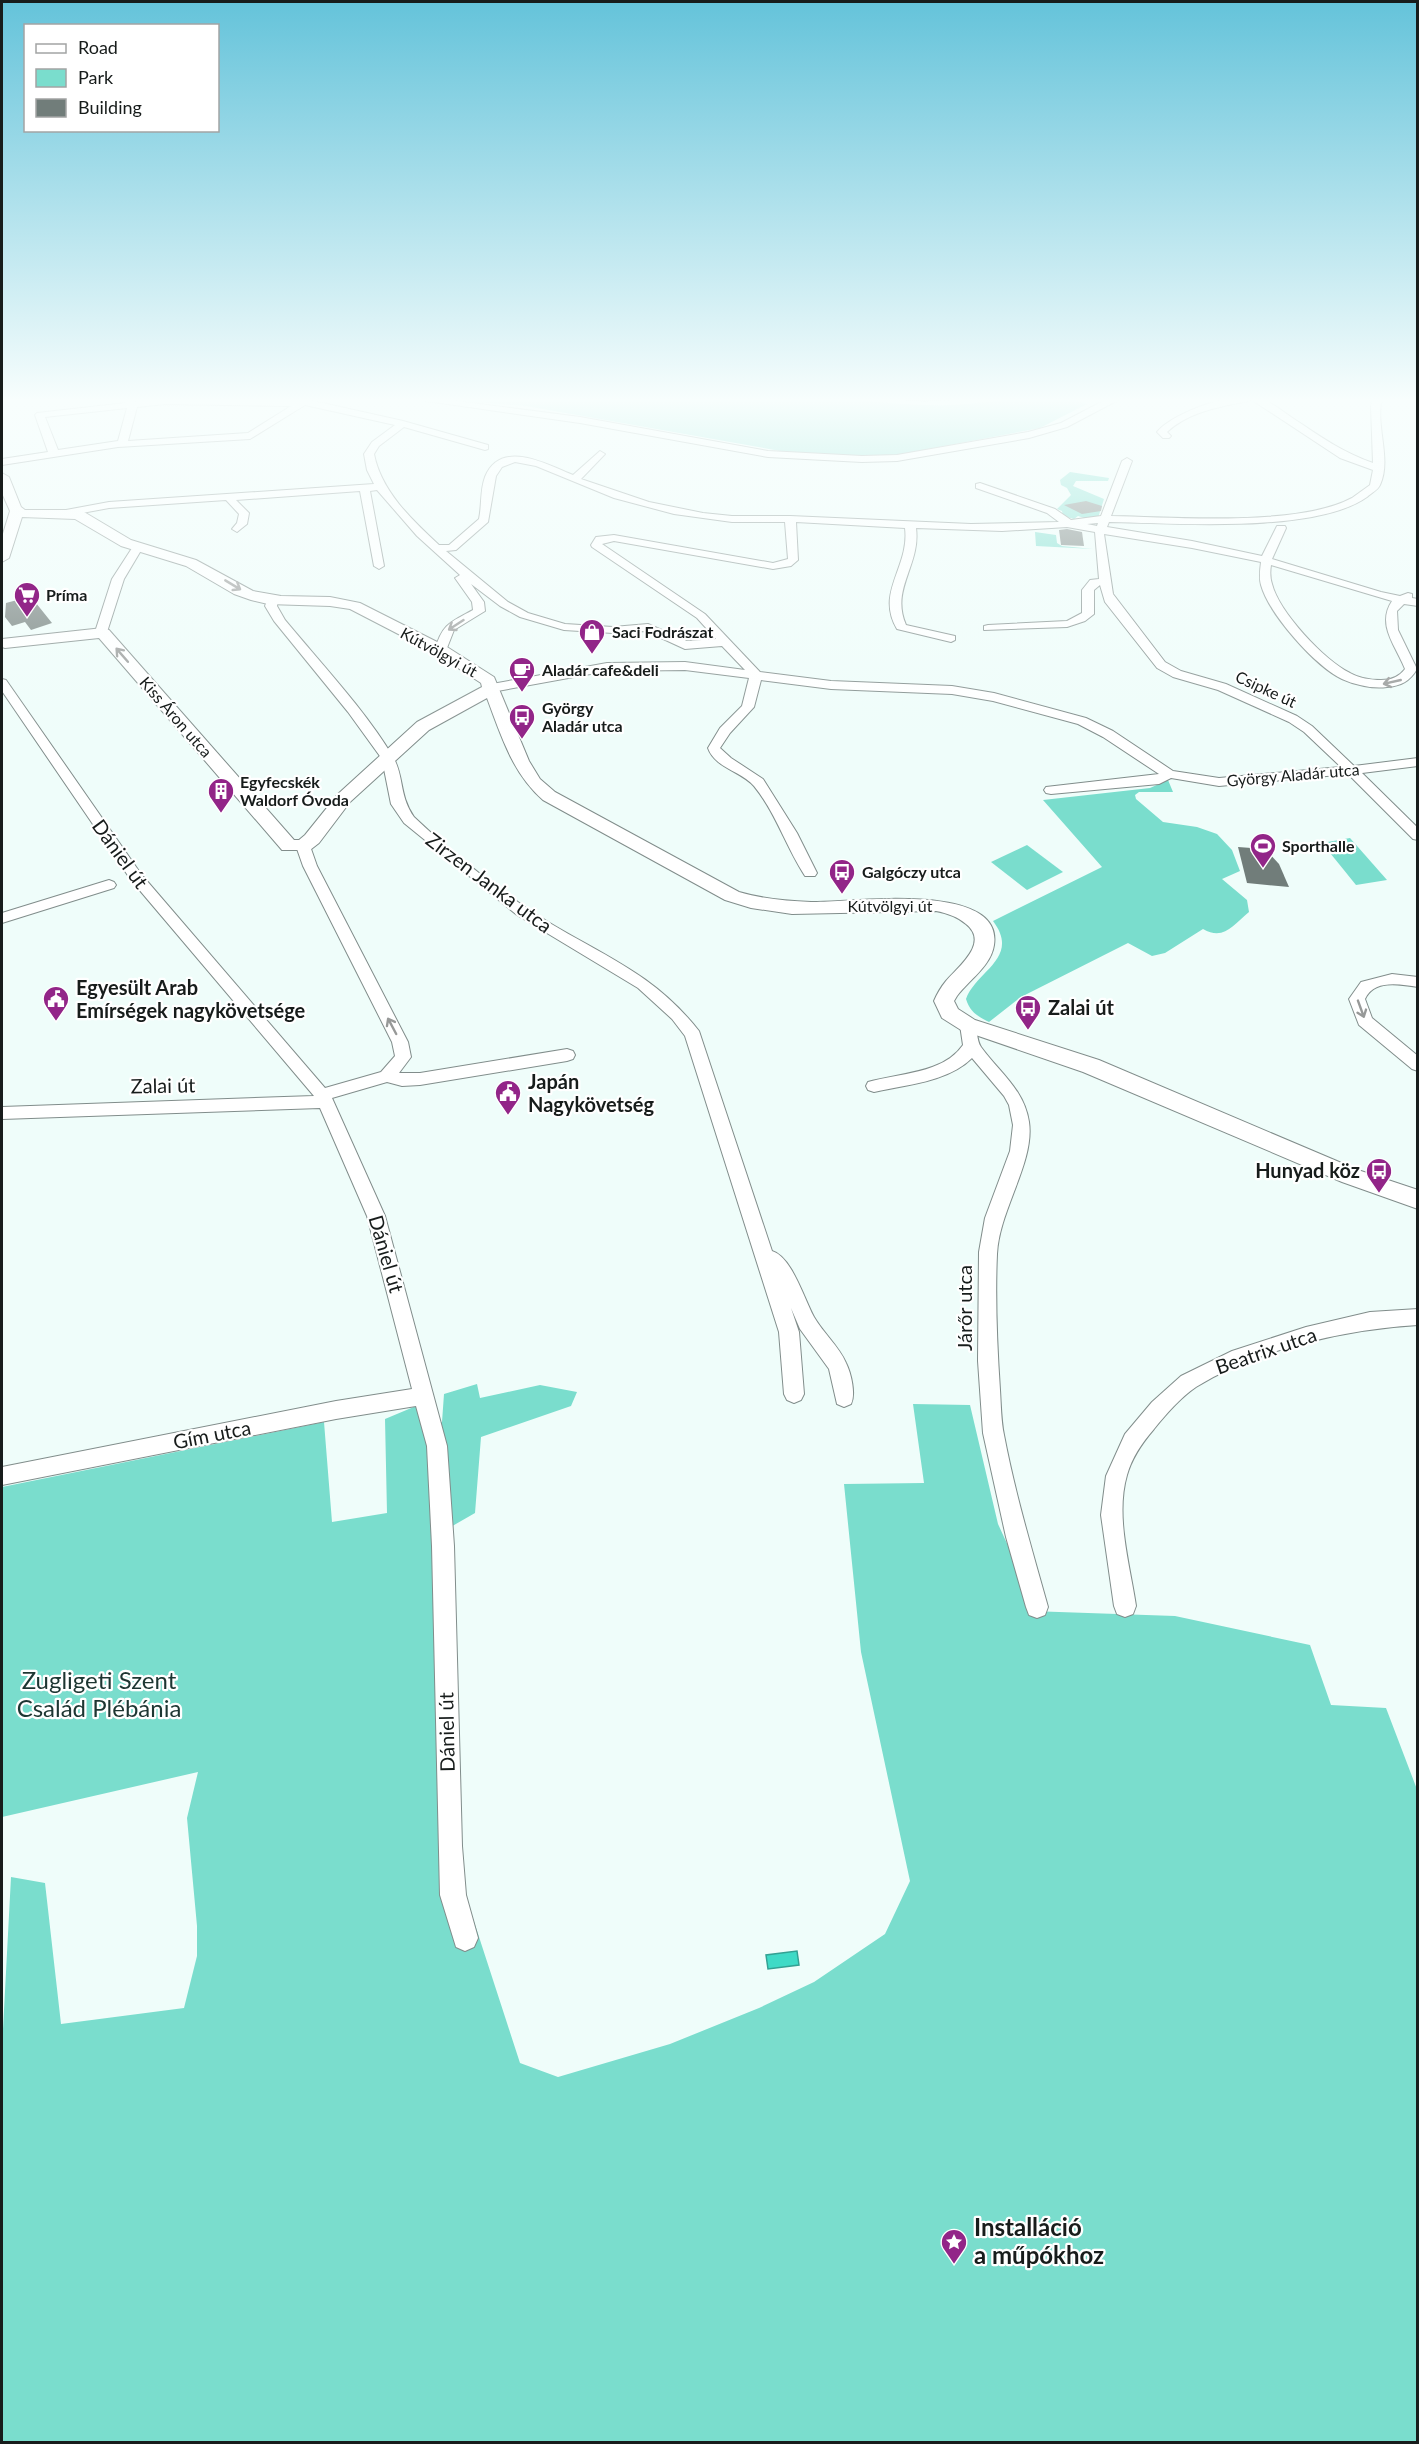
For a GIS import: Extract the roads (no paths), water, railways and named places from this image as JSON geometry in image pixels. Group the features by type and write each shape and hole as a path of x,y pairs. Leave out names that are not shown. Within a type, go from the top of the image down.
{"street":[{"path":"2,558 17,512"},
{"name":"Kútvölgyi út","path":"21,512 66,513 82,516 117,539 190,562 254,597 272,600 323,599 341,601 355,606 441,650 488,680 520,761 533,782 549,796 732,896 748,902 781,906 938,906 955,910 975,921 983,932 984,946 978,958 957,981 944,1001 948,1013 969,1036 1091,1066 1350,1176 1418,1200"},
{"path":"66,513 71,512"},
{"path":"237,529 242,524 243,512"},
{"path":"369,512 379,566"},
{"path":"402,512 460,570 504,604 538,620 564,627 595,630 648,627 685,645 725,642"},
{"path":"440,548 452,548 484,520 485,512"},
{"path":"679,512 757,522 790,519 910,525 1034,527 1258,520 1318,512"},
{"path":"1053,512 1071,525"},
{"path":"1103,525 1108,512"},
{"path":"790,519 794,555 793,560 782,565 749,562 605,537 596,541 596,545 701,616 756,675 748,707 725,730 714,748 716,753 726,761 758,782 790,833 810,873"},
{"path":"910,525 912,536 909,559 895,590 893,602 898,622 901,627 951,638"},
{"path":"1103,525 1117,532 1265,561 1399,600 1418,603"},
{"name":"Csipke út","path":"1103,525 1099,534 1107,594 1161,665 1177,674 1234,692 1258,705 1293,719 1308,729 1418,836"},
{"path":"1281,528 1265,561 1266,585 1290,623 1335,669 1362,681 1392,683 1401,680 1411,669 1390,624 1393,609 1399,600 1418,592"},
{"path":"3,642 101,632 118,579 138,547"},
{"path":"441,650 446,631 457,622 479,611 478,602 464,583 460,570"},
{"path":"988,628 1028,624 1066,625 1081,621 1088,614 1088,590 1094,582 1105,582"},
{"name":"Zirzen Janka utca","path":"272,600 271,606 280,621 352,709 388,759 398,804 418,829 541,925 637,978 670,1005 693,1035 789,1332 794,1394"},
{"name":"Kiss Áron utca","path":"101,632 289,846 303,846"},
{"name":"György Aladár utca","path":"303,846 312,839 344,798 423,726 492,688 627,665 685,666 855,687 952,690 994,698 1063,715 1094,726 1169,774 1219,782 1418,762"},
{"name":"Dániel út","path":"2,683 136,878 323,1099 376,1216 437,1446 440,1478 450,1846 453,1895 465,1938"},
{"name":"György Aladár utca","path":"1051,790 1159,780 1169,774"},
{"path":"303,846 315,877 400,1042 403,1057 387,1076"},
{"path":"2,918 109,885"},
{"path":"1418,982 1388,979 1363,988 1357,999 1365,1021 1418,1065"},
{"path":"874,1086 950,1066 962,1060 969,1036"},
{"name":"Járőr utca","path":"969,1036 1010,1092 1017,1105 1021,1125 1019,1151 993,1218 988,1252 988,1360 993,1433 1036,1607"},
{"name":"Zalai út","path":"2,1113 323,1099 387,1076 402,1080 420,1079 567,1055"},
{"name":"Zirzen Janka utca","path":"761,1241 788,1281 807,1323 838,1366 844,1398"},
{"name":"Beatrix utca","path":"1125,1606 1112,1515 1116,1476 1132,1440 1159,1408 1188,1382 1232,1359 1306,1335 1370,1320 1418,1317"},
{"name":"Gím utca","path":"2,1476 336,1410 423,1396"}],"place":[{"name":"Príma","path":"27,618"},
{"name":"Saci Fodrászat","path":"592,655"},
{"name":"Aladár cafe&deli","path":"522,693"},
{"name":"György Aladár utca","path":"522,740"},
{"name":"Egyfecskék Waldorf Óvoda","path":"221,814"},
{"name":"Sporthalle","path":"1263,869"},
{"name":"Galgóczy utca","path":"842,895"},
{"name":"Egyesült Arab Emírségek nagykövetsége","path":"56,1022"},
{"name":"Zalai út","path":"1028,1031"},
{"name":"Japán Nagykövetség","path":"508,1116"},
{"name":"Hunyad köz","path":"1379,1194"},
{"name":"Installáció a műpókhoz","path":"954,2265"}],"park label":[{"name":"Zugligeti Szent Család Plébánia","path":"99,1695"}]}
